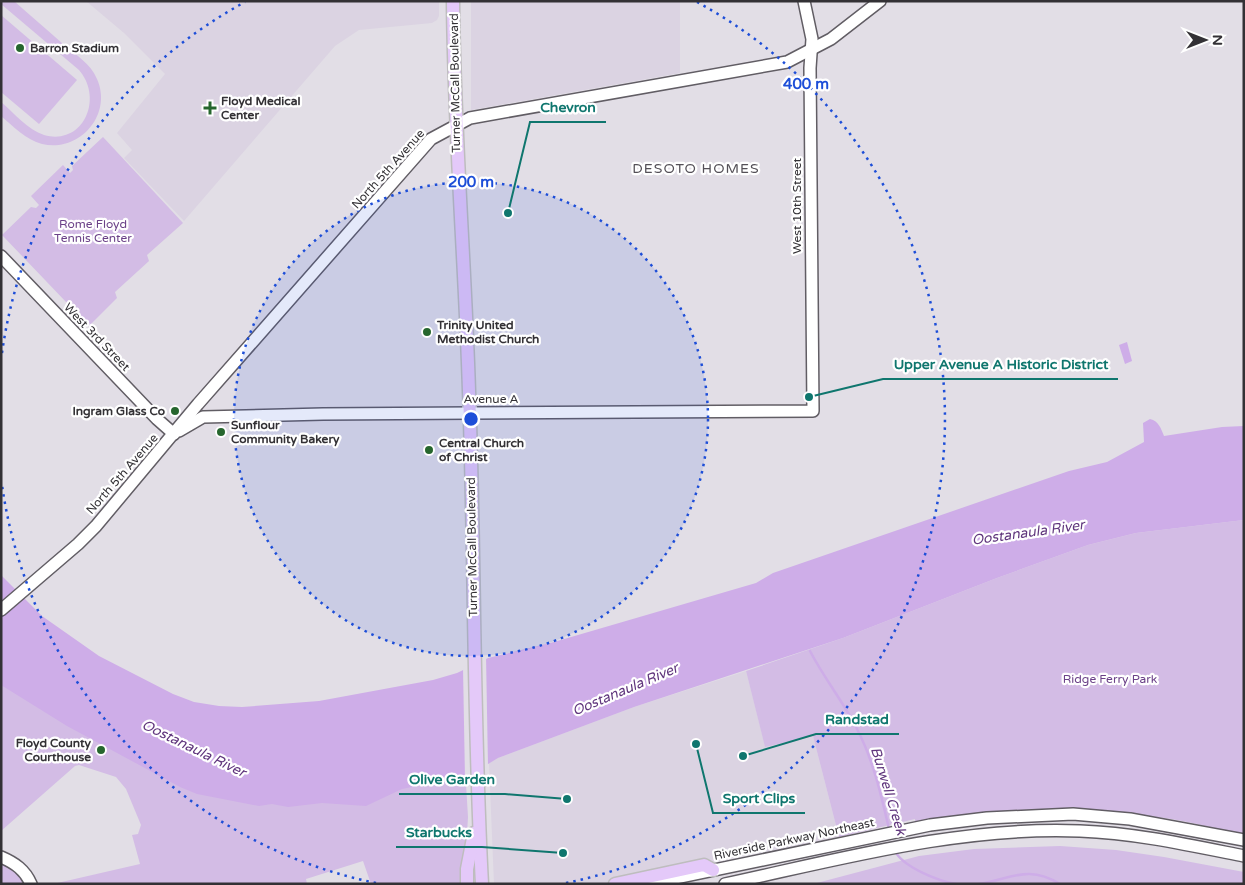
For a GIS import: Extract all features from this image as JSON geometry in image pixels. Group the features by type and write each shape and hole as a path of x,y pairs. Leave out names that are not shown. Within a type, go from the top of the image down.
{"main road":[{"name":"Turner McCall Boulevard","path":"453,1 456,126 469,413 478,814 482,884"},
{"path":"467,884 467,869 478,814"},
{"path":"614,884 704,865 713,870"},
{"path":"481,868 488,884"}],"street":[{"name":"West 10th Street","path":"804,1 812,39 810,122 812,411"},
{"name":"North 5th Avenue","path":"1,610 96,526 198,404 430,139 470,118 787,62 831,39 880,1"},
{"name":"West 3rd Street","path":"1,256 157,419 174,434"},
{"name":"Avenue A","path":"174,434 203,417 812,411"},
{"name":"Riverside Parkway Northeast","path":"647,884 918,828 987,818 1073,814 1160,823 1244,840"},
{"path":"726,884 964,836 1022,831 1079,831 1135,836 1244,856"},
{"path":"1,857 20,867 31,884"}],"shaded area":[{"name":"Floyd Medical Center","path":"86,1 439,1 439,16 432,23 359,30 335,46 184,221 124,158 132,150 117,133 165,74 124,33"},
{"path":"471,1 680,1 680,73 471,110"},
{"path":"746,671 765,746 813,736 839,837 601,884 494,884 489,763 634,707"}],"green space":[{"path":"1,1 14,1 82,60 97,79 101,92 100,106 96,118 80,137 68,143 56,145 42,144 25,136 1,116 1,102 21,121 38,133 58,137 69,134 79,127 86,118 90,94 79,70 1,4"},
{"name":"Barron Stadium","path":"1,15 77,80 39,124 1,92"},
{"name":"Rome Floyd Tennis Center","path":"103,137 183,223 147,255 149,261 115,292 117,298 89,326 2,235 31,207 36,208 39,205 31,196 63,165 70,173 73,170 72,166"},
{"name":"Ridge Ferry Park","path":"1244,520 1244,834 1145,815 1046,809 980,813 915,823 915,819 839,837 813,736 765,747 746,671 843,638 1088,545 1136,533"},
{"name":"Floyd County Courthouse","path":"1,622 258,777 463,734 468,817 464,884 371,884 363,861 306,879 307,884 53,884 140,864 132,835 138,834 141,825 126,789 116,777 79,765 75,766 1,831"},
{"path":"1060,846 1116,850 1244,872 1244,884 813,884 919,856 974,849"},
{"path":"1,861 16,870 26,884 1,884"}],"water":[{"path":"1127,342 1132,361 1125,364 1119,345"},
{"name":"Oostanaula River","path":"1150,419 1158,423 1164,436 1222,427 1244,426 1244,520 1136,533 1088,545 843,638 634,707 498,758 470,775 402,789 366,806 322,803 288,807 272,804 259,806 197,794 180,787 67,726 1,685 1,575 42,616 99,656 173,694 194,702 219,706 242,707 319,701 433,680 457,673 488,658 554,642 756,583 773,573 1069,471 1107,462 1144,442 1143,423"}],"pier":[{"path":"486,656 488,766 465,779 463,667"}],"waterway":[{"name":"Burwell Creek","path":"810,651 851,717 862,739 876,777 889,829"},
{"name":"Burwell Creek","path":"895,851 899,857 913,868 940,880 956,884"},
{"name":"Burwell Creek","path":"979,884 1029,874 1049,878 1060,884"}],"place":[{"name":"Barron Stadium","path":"20,48"},
{"name":"Floyd Medical Center","path":"210,108"},
{"name":"Chevron","path":"508,213"},
{"name":"Trinity United Methodist Church","path":"427,332"},
{"name":"Upper Avenue A Historic District","path":"809,397"},
{"name":"Ingram Glass Co","path":"175,411"},
{"name":"Sunflour Community Bakery","path":"221,432"},
{"name":"Central Church of Christ","path":"429,450"},
{"name":"Sport Clips","path":"696,744"},
{"name":"Floyd County Courthouse","path":"101,750"},
{"name":"Randstad","path":"743,756"},
{"name":"Olive Garden","path":"567,799"},
{"name":"Starbucks","path":"563,853"}],"district":[{"name":"DESOTO HOMES","path":"696,168"}]}
